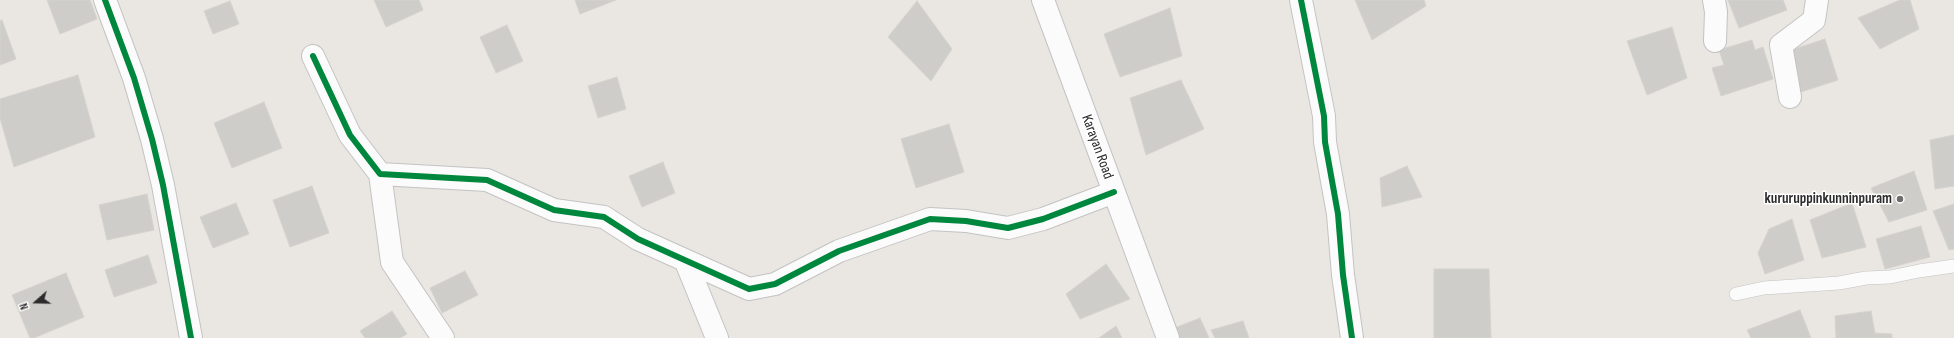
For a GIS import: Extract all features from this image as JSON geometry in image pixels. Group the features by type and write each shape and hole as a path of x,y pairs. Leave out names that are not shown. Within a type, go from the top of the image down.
{"street":[{"path":"105,0 134,78 152,139 163,185 191,338"},
{"name":"Karayan Road","path":"1043,0 1168,338"},
{"path":"1301,0 1324,116 1326,148 1338,214 1342,275 1352,338"},
{"path":"1714,0 1716,12 1715,41"},
{"path":"1790,97 1781,45 1814,20 1817,0"},
{"path":"313,56 350,135 380,174 392,262 443,338"},
{"path":"380,174 486,180 554,210 604,217 638,239 686,262 749,289 775,284 839,251 930,219 966,221 1008,228 1043,219 1114,192"},
{"path":"686,262 717,338"}],"lane":[{"path":"1736,294 1764,288 1839,283 1866,278 1890,277 1954,266"}],"building":[{"path":"47,0 90,0 97,19 60,34"},
{"path":"374,0 419,0 423,10 386,27"},
{"path":"575,0 616,0 580,14"},
{"path":"1355,0 1424,0 1426,6 1372,40"},
{"path":"1728,0 1783,0 1787,10 1739,28"},
{"path":"1900,0 1910,0 1919,29 1880,49 1858,18"},
{"path":"230,1 239,24 213,34 204,11"},
{"path":"917,1 952,49 931,81 888,37"},
{"path":"1170,8 1182,56 1120,77 1104,34"},
{"path":"2,20 16,59 0,65 0,21"},
{"path":"507,25 523,61 496,73 480,37"},
{"path":"1672,27 1687,78 1647,95 1627,41"},
{"path":"1825,39 1838,80 1801,92 1788,51"},
{"path":"1752,40 1755,50 1763,47 1773,79 1721,96 1712,68 1724,65 1719,50"},
{"path":"78,75 95,137 14,167 0,118 0,99"},
{"path":"617,77 626,109 598,118 588,86"},
{"path":"1181,80 1204,129 1146,155 1130,98"},
{"path":"264,102 282,148 232,168 214,123"},
{"path":"949,124 964,172 916,188 901,139"},
{"path":"1954,135 1954,186 1935,189 1930,140"},
{"path":"663,162 675,193 642,207 629,176"},
{"path":"1407,166 1422,197 1382,207 1380,178"},
{"name":"kururuppinkunninpuram","path":"1914,171 1927,210 1889,222 1871,188"},
{"path":"312,186 329,233 290,247 273,200"},
{"path":"147,194 154,230 107,240 99,205"},
{"path":"236,203 249,234 213,248 200,217"},
{"path":"1852,203 1866,247 1822,258 1810,220"},
{"path":"1954,204 1954,249 1949,250 1933,211"},
{"path":"1792,219 1804,260 1765,274 1758,253 1769,229"},
{"path":"1921,226 1930,257 1885,269 1876,239"},
{"path":"148,255 157,283 114,297 105,270"},
{"path":"1106,264 1130,299 1080,319 1066,294"},
{"path":"1434,269 1489,269 1491,338 1434,338"},
{"path":"465,271 478,295 442,313 430,288"},
{"path":"66,273 84,317 34,338 30,338 12,295"},
{"path":"1800,310 1811,338 1751,338 1747,330"},
{"path":"392,311 407,334 400,338 365,338 360,331"},
{"path":"1871,311 1875,333 1892,334 1892,338 1836,338 1835,316"},
{"path":"1200,318 1209,338 1176,338 1172,329"},
{"path":"1243,321 1249,338 1215,338 1211,330"},
{"path":"1116,326 1122,338 1099,338"}],"cycle path":[{"path":"105,0 134,78 152,139 163,185 191,338"},
{"path":"1301,0 1324,116 1325,142 1338,214 1343,275 1352,338"},
{"path":"313,56 350,135 380,174 487,180 554,210 604,217 638,239 749,289 775,284 839,251 930,219 966,221 1008,228 1043,219 1114,192"}],"place":[{"name":"kururuppinkunninpuram","path":"1900,199"}]}
